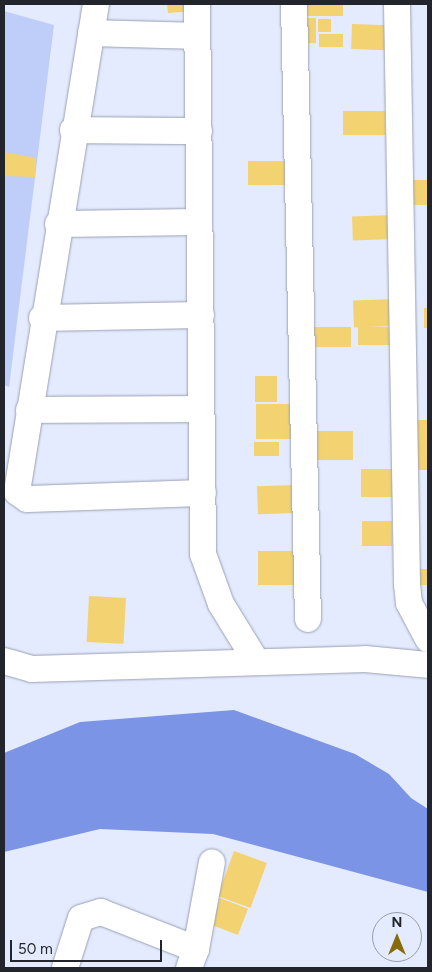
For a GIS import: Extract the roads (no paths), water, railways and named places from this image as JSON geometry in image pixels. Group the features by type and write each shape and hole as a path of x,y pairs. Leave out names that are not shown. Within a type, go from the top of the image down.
{"street":[{"path":"96,4 73,130 16,483 18,492 27,499 204,493"},
{"path":"197,4 201,316 200,409 204,493 204,554 209,575 256,661"},
{"path":"294,4 308,619"},
{"path":"397,4 407,584 409,604 428,639"},
{"path":"91,33 197,36"},
{"path":"73,130 199,131"},
{"path":"58,224 199,222"},
{"path":"42,318 201,316"},
{"path":"29,410 200,409"},
{"path":"4,661 32,669 256,661 319,664 365,659 428,665"},
{"path":"65,968 81,918 89,913 101,912 193,958 212,862"}],"water":[{"path":"234,710 355,754 389,774 411,798 428,809 428,892 213,834 100,829 4,852 4,753 80,722"}]}
